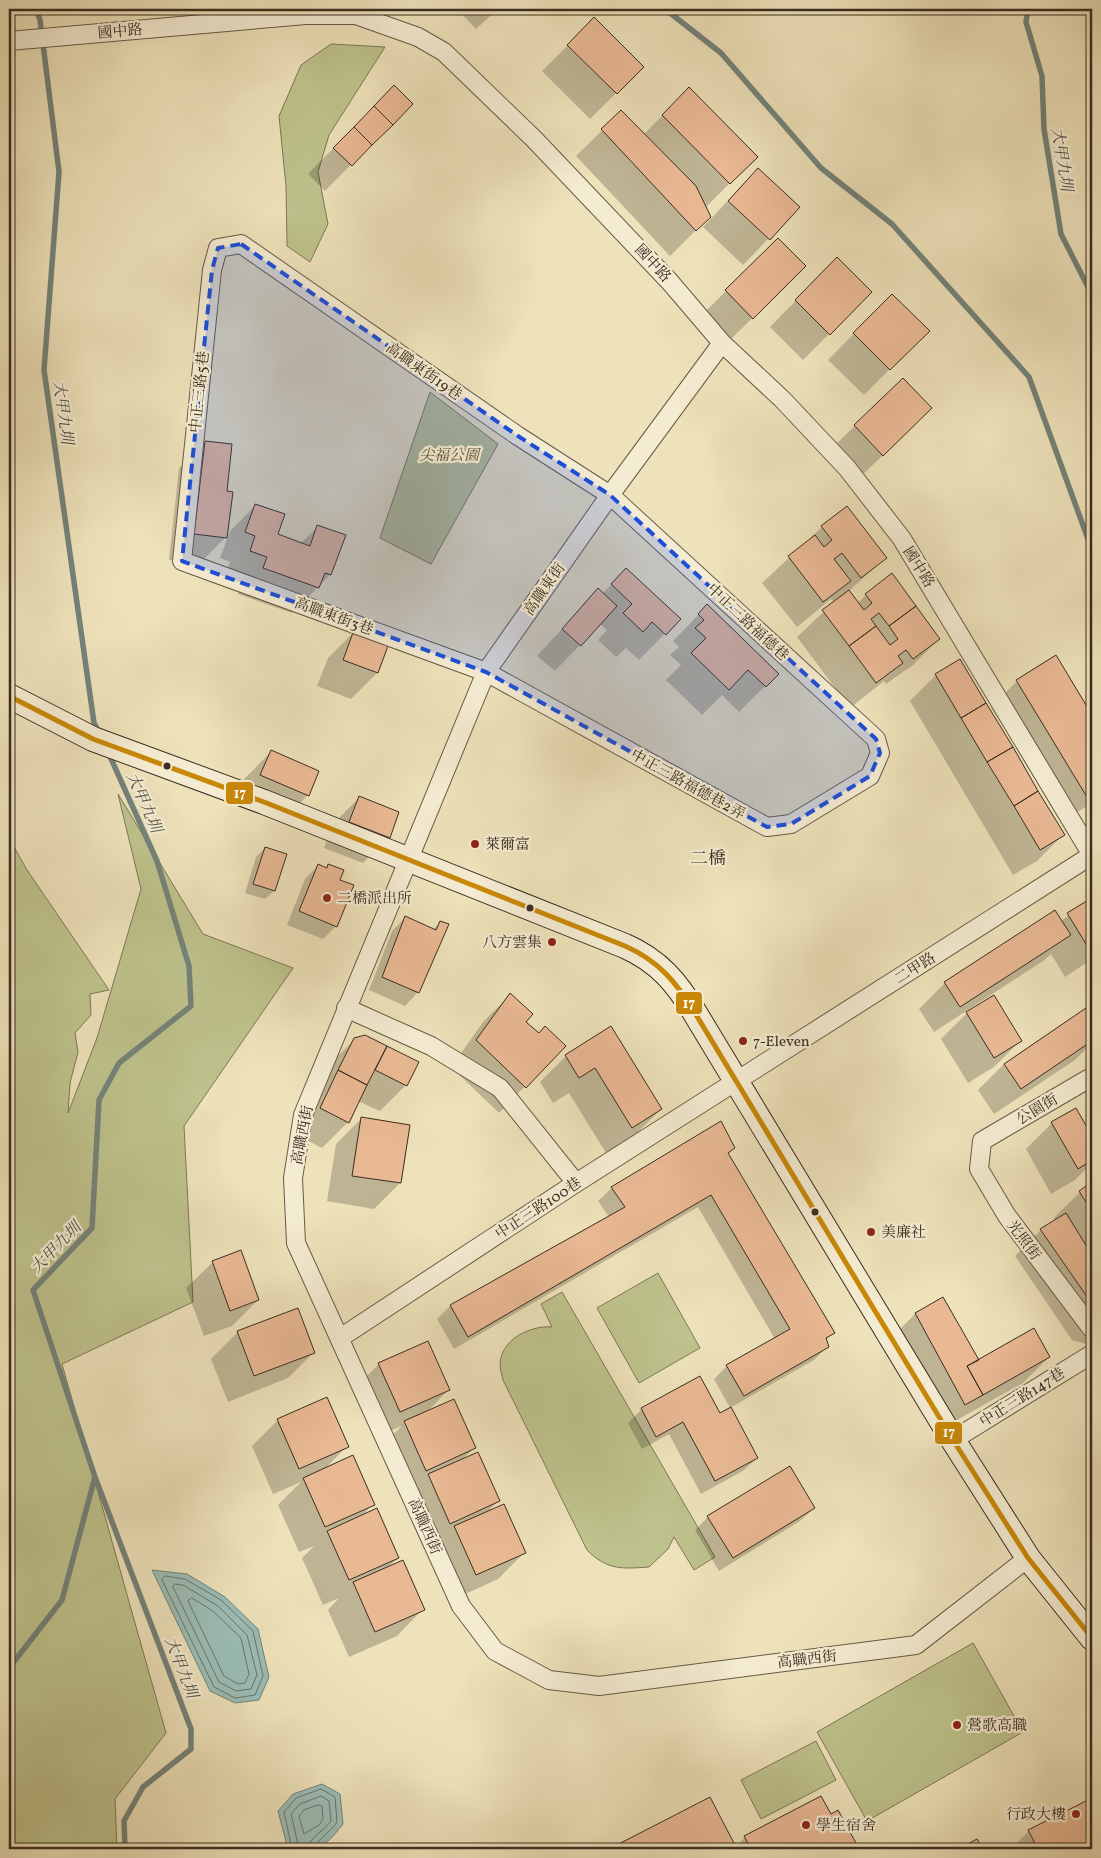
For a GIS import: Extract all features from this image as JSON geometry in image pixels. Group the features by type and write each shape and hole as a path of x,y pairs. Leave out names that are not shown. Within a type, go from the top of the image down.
{"street":[{"name":"國中路","path":"9,41 306,15 356,15 418,37 444,52 534,139 670,282 722,343 782,399 847,468 902,539 1092,855"},
{"name":"高職東街19巷","path":"241,244 518,436 610,495"},
{"name":"中正三路5巷","path":"182,561 212,270 218,248 241,244"},
{"name":"高職東街","path":"407,859 486,672 610,495 722,343"},
{"name":"中正三路福德巷","path":"610,495 876,739 880,753"},
{"name":"高職東街3巷","path":"182,561 486,672"},
{"name":"中正三路福德巷2弄","path":"486,672 767,827 791,824 870,776 880,753"},
{"path":"11,693 47,717 104,743 264,802 642,953 662,967 678,985 737,1081 952,1440 1028,1558 1092,1638"},
{"name":"二甲路","path":"737,1081 1092,855"},
{"name":"高職西街","path":"407,859 303,1115 293,1178 296,1243 461,1606 495,1650 549,1680 599,1686 916,1644 1028,1558"},
{"path":"346,1008 431,1046 500,1088 576,1183"},
{"name":"公園街","path":"982,1142 1088,1079 1092,1081"},
{"name":"中正三路100巷","path":"340,1338 576,1183 737,1081"},
{"name":"光照街","path":"982,1142 979,1169 1006,1216 1092,1329"},
{"name":"中正三路147巷","path":"952,1440 1092,1354"}],"highlighted area":[{"path":"241,244 518,436 610,495 876,739 880,753 870,776 791,824 767,827 486,672 182,561 212,270 218,248"}],"green space":[{"path":"331,44 385,47 329,135 318,172 328,224 310,262 287,246 286,186 279,116 301,65"},
{"name":"尖福公園","path":"430,392 498,444 431,564 380,538"},
{"path":"118,794 203,934 293,968 184,1126 193,1302 62,1364 166,1733 115,1799 117,1849 9,1849 9,838 27,870 109,990 90,994 91,1015 75,1033 78,1052 70,1083 68,1113 97,1038 141,889"},
{"path":"658,1273 700,1348 639,1383 597,1308"},
{"path":"562,1292 715,1557 694,1570 674,1537 668,1549 649,1567 615,1567 594,1557 587,1550 503,1380 500,1364 506,1347 518,1335 527,1331 535,1328 552,1327 541,1304"},
{"path":"973,1643 1023,1732 867,1821 817,1732"},
{"path":"816,1741 836,1780 761,1819 741,1780"}],"water":[{"path":"152,1570 187,1574 225,1597 258,1629 269,1677 259,1700 235,1703 210,1691"},
{"path":"322,1784 340,1794 343,1824 330,1839 320,1846 307,1849 288,1849 278,1811 293,1794"}],"building":[{"path":"594,17 644,67 617,94 567,45"},
{"path":"394,85 413,104 393,125 374,106"},
{"path":"689,87 758,157 730,184 662,115"},
{"path":"374,106 393,125 372,145 354,127"},
{"path":"621,110 696,186 711,217 696,231 601,129"},
{"path":"354,127 372,145 352,166 333,148"},
{"path":"758,168 800,207 770,240 728,201"},
{"path":"778,238 806,266 753,319 725,290"},
{"path":"837,257 872,292 830,335 795,300"},
{"path":"892,294 930,331 890,370 853,333"},
{"path":"903,378 932,408 883,456 854,425"},
{"path":"205,441 232,444 227,491 233,492 227,538 194,534"},
{"path":"255,504 285,514 278,534 310,546 317,525 346,535 331,575 325,573 319,588 263,568 267,557 250,551 255,536 245,532"},
{"path":"847,506 887,558 861,578 842,553 834,559 851,581 823,602 788,556 815,535 824,547 832,540 821,526"},
{"path":"626,568 681,619 666,635 652,622 643,632 623,613 632,604 611,584"},
{"path":"892,573 916,606 889,626 879,613 871,619 876,626 849,646 822,610 849,590 864,610 872,603 865,594"},
{"path":"598,588 617,606 581,646 562,629"},
{"path":"707,604 779,674 766,687 748,670 729,690 691,653 706,638 695,628 704,620 698,614"},
{"path":"916,606 940,639 913,659 906,650 898,656 903,663 876,683 849,646 876,626 890,645 898,639 889,626"},
{"path":"354,630 389,643 378,673 343,660"},
{"path":"1056,655 1092,715 1092,794 1087,797 1016,680"},
{"path":"960,659 986,703 961,718 935,674"},
{"path":"986,703 1013,747 987,762 961,718"},
{"path":"1013,747 1038,791 1014,806 987,762"},
{"path":"271,750 319,771 309,796 260,775"},
{"path":"1038,791 1065,835 1040,850 1014,806"},
{"path":"359,796 399,812 390,838 349,822"},
{"path":"265,847 287,854 275,891 253,884"},
{"name":"二橋派出所","path":"318,864 327,868 328,864 344,870 340,880 354,885 337,927 299,911"},
{"path":"1090,899 1092,902 1091,952 1067,913"},
{"path":"1055,910 1071,935 960,1007 944,982"},
{"path":"405,916 436,930 440,921 449,924 419,993 382,977"},
{"path":"510,993 533,1014 526,1022 539,1033 545,1026 566,1046 526,1088 476,1040"},
{"path":"994,995 1022,1041 994,1058 966,1012"},
{"path":"1086,1008 1092,1018 1092,1041 1021,1089 1004,1064"},
{"path":"611,1026 662,1109 632,1128 595,1068 579,1078 565,1055"},
{"path":"365,1035 387,1046 367,1085 338,1070 354,1038"},
{"path":"387,1046 419,1062 407,1086 375,1070"},
{"path":"338,1070 367,1085 349,1123 320,1108"},
{"path":"1076,1108 1092,1136 1092,1160 1078,1169 1051,1122"},
{"path":"361,1117 410,1125 401,1183 352,1176"},
{"path":"721,1121 735,1148 728,1153 835,1333 826,1338 829,1347 744,1396 726,1365 790,1329 711,1195 468,1337 450,1305 625,1207 611,1187"},
{"path":"1092,1182 1092,1212 1079,1191"},
{"path":"1066,1213 1092,1255 1092,1296 1088,1298 1040,1229"},
{"path":"241,1250 259,1300 230,1311 212,1261"},
{"path":"943,1297 979,1360 967,1366 983,1395 965,1405 915,1313"},
{"path":"298,1308 315,1353 254,1376 237,1331"},
{"path":"1034,1328 1050,1357 983,1395 967,1366"},
{"path":"428,1341 450,1390 400,1412 378,1363"},
{"path":"700,1376 720,1413 731,1407 758,1458 715,1481 683,1422 656,1437 641,1408"},
{"path":"327,1397 349,1447 299,1469 277,1419"},
{"path":"454,1399 476,1448 426,1471 404,1421"},
{"path":"478,1452 500,1501 450,1524 428,1474"},
{"path":"353,1455 375,1505 325,1527 303,1478"},
{"path":"790,1466 815,1508 733,1558 707,1516"},
{"path":"504,1504 526,1553 476,1575 454,1526"},
{"path":"377,1508 399,1558 349,1580 327,1531"},
{"path":"403,1560 425,1610 375,1632 353,1582"},
{"name":"學生宿舍","path":"821,1796 831,1814 838,1810 856,1843 845,1849 751,1849 744,1836"},
{"path":"710,1797 737,1849 609,1849"},
{"name":"行政大樓","path":"1092,1798 1092,1849 1038,1849 1028,1830"},
{"path":"977,1839 983,1849 958,1849"}],"waterway":[{"name":"大甲九圳","path":"36,9 40,20 59,172 44,370 94,723 99,732"},
{"path":"665,9 721,53 821,168 892,224 1029,377 1092,550"},
{"name":"大甲九圳","path":"1028,9 1026,22 1042,76 1044,129 1061,234 1088,287 1092,309"},
{"name":"大甲九圳","path":"9,1668 62,1600 95,1477 33,1290 92,1228 99,1100 119,1063 191,1006 189,966 157,861 108,752"},
{"name":"大甲九圳","path":"95,1477 191,1729 191,1749 143,1787 124,1821 125,1849"}],"transit line":[{"name":"17","path":"9,696 93,739 264,802 625,946 657,966 674,983 688,1002 953,1440 1028,1558 1092,1638"}],"place":[{"name":"萊爾富","path":"475,844"},
{"name":"二橋派出所","path":"327,898"},
{"name":"八方雲集","path":"552,942"},
{"name":"7-Eleven","path":"743,1041"},
{"name":"美廉社","path":"871,1232"},
{"name":"鶯歌高職","path":"957,1725"},
{"name":"行政大樓","path":"1076,1814"},
{"name":"學生宿舍","path":"806,1825"}],"district":[{"name":"二橋","path":"708,858"}]}
